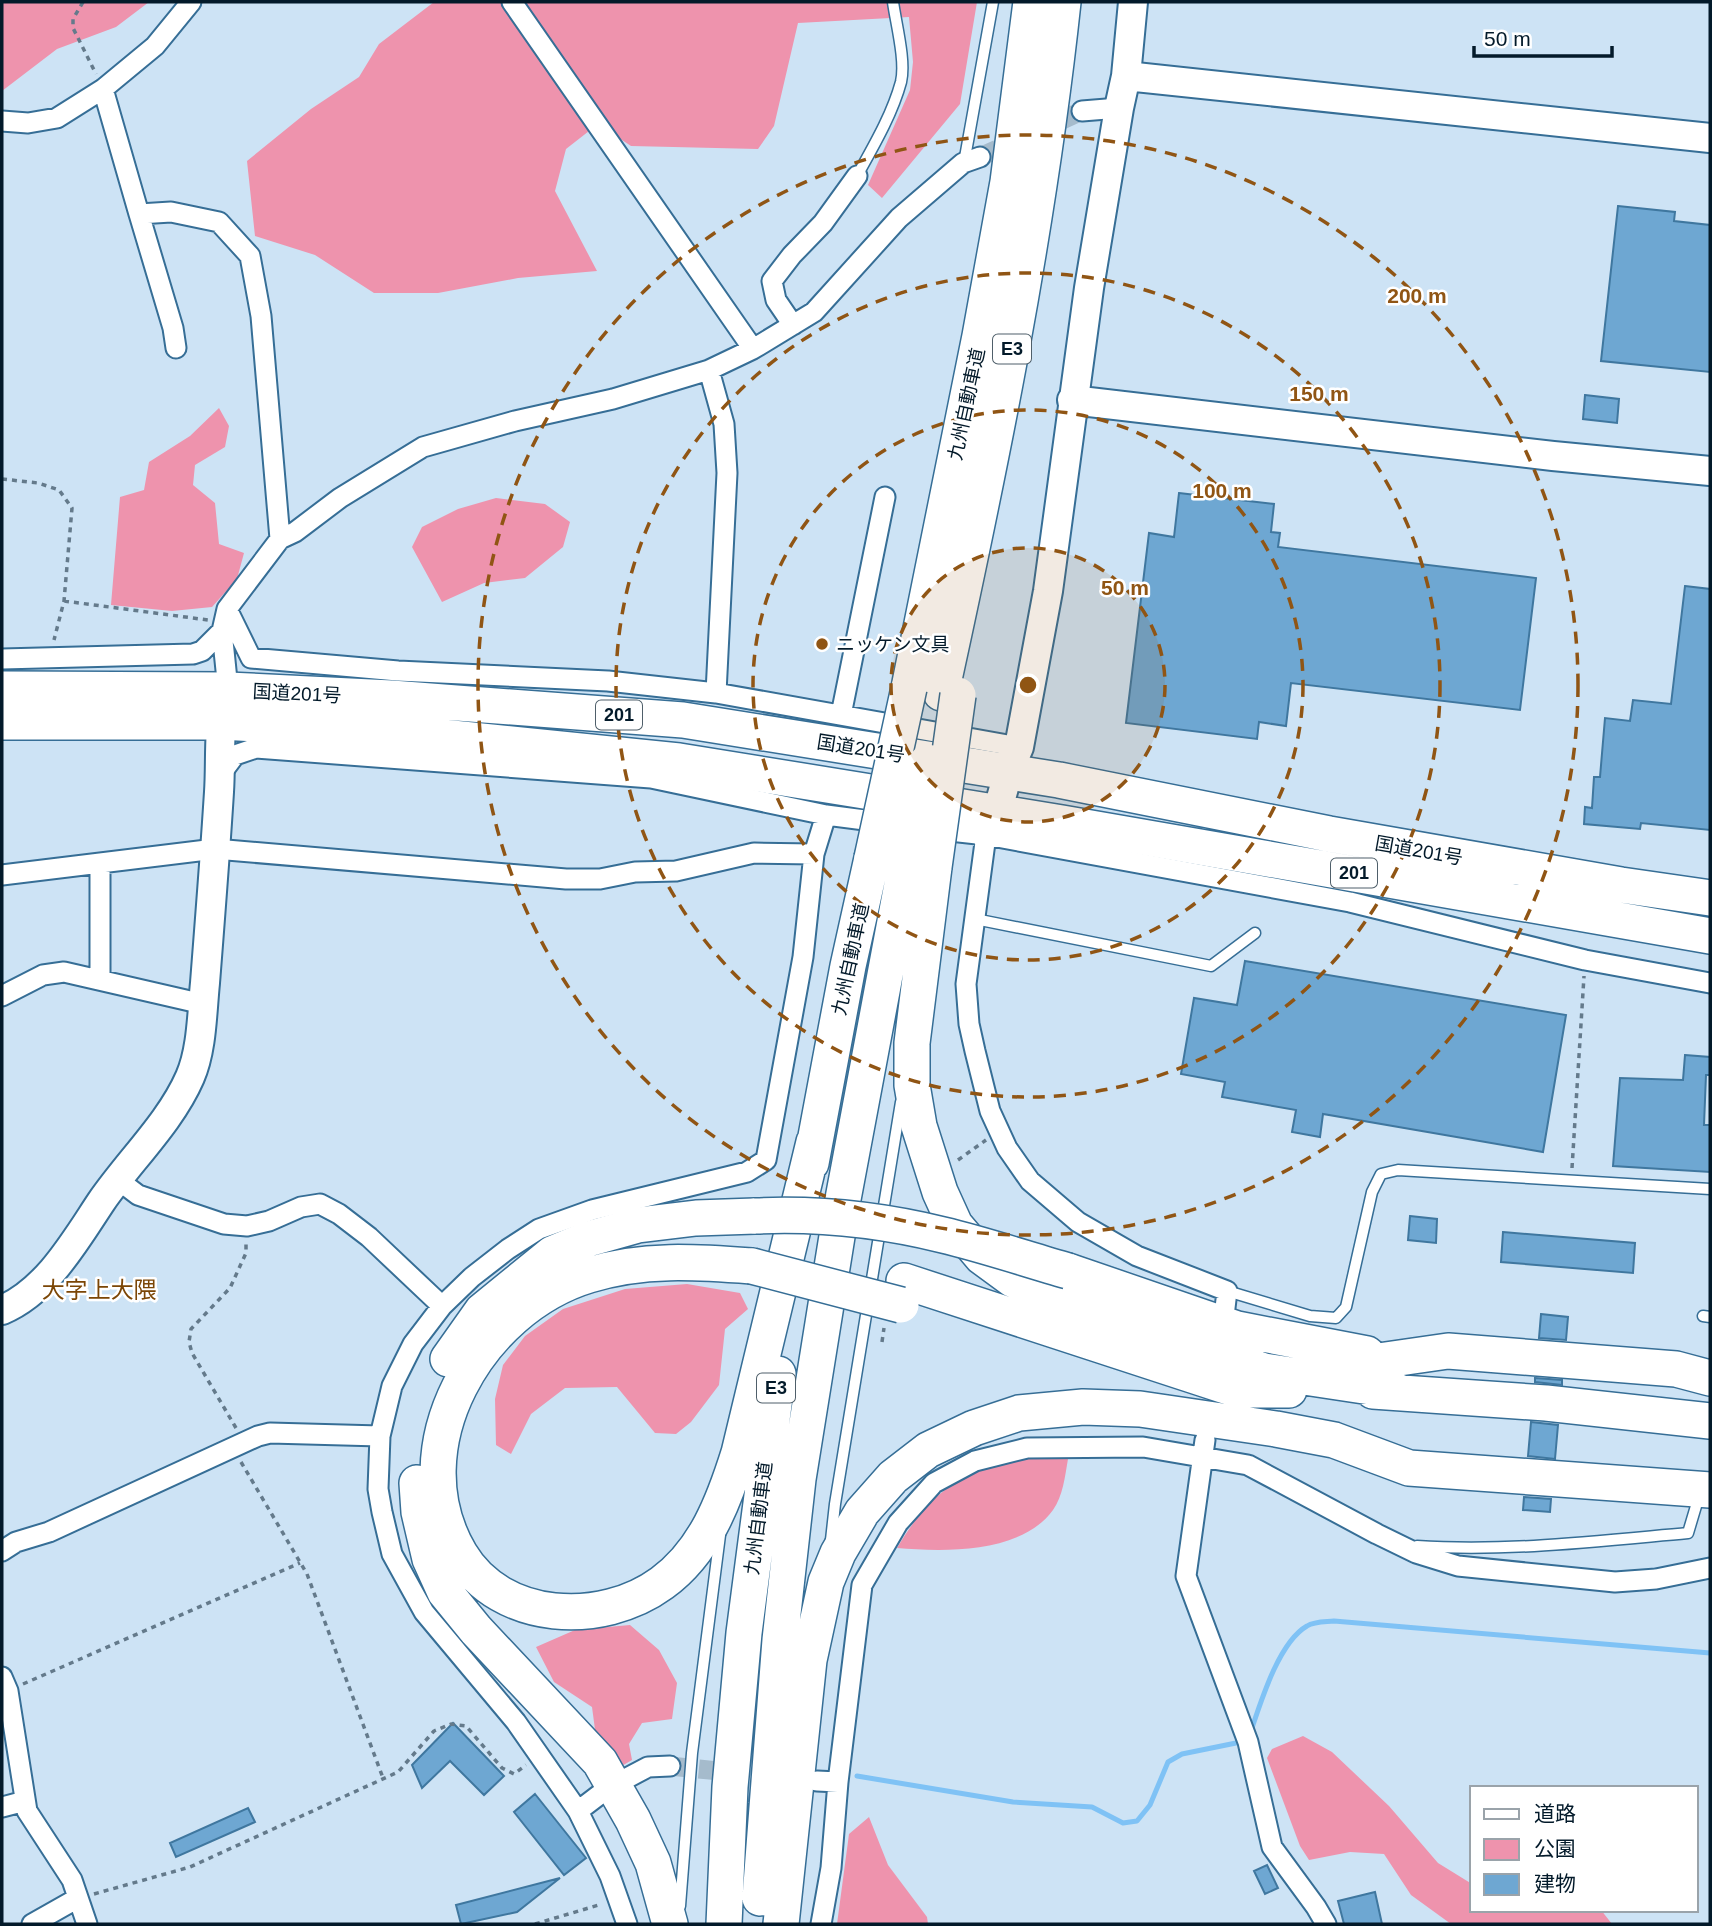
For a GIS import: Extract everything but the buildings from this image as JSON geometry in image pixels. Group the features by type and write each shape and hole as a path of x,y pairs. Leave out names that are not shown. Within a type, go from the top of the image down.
{"highway":[{"name":"九州自動車道","path":"760,1924 780,1640 798,1479 843,1199 920,865 936,692 1031,2"},
{"name":"九州自動車道","path":"724,1924 730,1787 744,1633 763,1475 814,1142 872,858 936,692 988,477 1039,185 1063,2"},
{"name":"国道201号","path":"2,689 224,706 393,732 679,761 992,824 1710,936"},
{"name":"国道201号","path":"2,722 224,706 391,698 683,720 1014,760 1059,780 1342,837 1710,898"},
{"path":"920,865 912,1043 912,1085 919,1126 940,1192 955,1225 982,1256 1012,1279 1075,1305 1264,1371 1334,1369 1394,1375 1546,1403 1710,1421"},
{"path":"814,1142 739,1453 726,1495 707,1532 663,1583 629,1601 603,1609 548,1612 528,1607 491,1587 473,1572 460,1553 448,1527 441,1502 439,1477 440,1446 448,1413 461,1382 496,1333 526,1308 554,1290 587,1275 754,1242 800,1214 884,1224 943,1235 1068,1271 1237,1329 1394,1375"},
{"path":"670,1924 653,1863 633,1820 600,1762 476,1630 445,1592 430,1559 419,1512 415,1466 424,1413 455,1348 482,1311 508,1287 529,1273 614,1247 698,1238 754,1242 1209,1401 1276,1429"},
{"path":"902,1293 1238,1390 1394,1375 1448,1351 1676,1369 1710,1378"},
{"path":"1676,1369 1710,1361"},
{"path":"780,1924 809,1660 826,1582 838,1553 862,1512 893,1477 928,1450 974,1428 1018,1413 1083,1407 1140,1409 1334,1440 1409,1468 1707,1489"}],"street":[{"path":"2,121 28,123 57,118 103,89 155,46 191,2"},
{"path":"512,2 753,349"},
{"path":"1133,2 1126,76 1072,400 1048,591 1014,760 992,824 975,919 967,985 970,1024 990,1111 1007,1148 1030,1181 1078,1222 1137,1256 1226,1299"},
{"path":"1126,76 1710,138"},
{"path":"103,89 173,328 176,348"},
{"path":"1082,111 1119,108"},
{"path":"2,659 193,654 202,651 280,539 295,533 340,498 423,447 515,421 613,399 709,370 753,349 814,312 899,218 972,160"},
{"path":"793,325 776,300 772,281 792,255 823,223 857,176"},
{"path":"139,214 171,212 219,222 250,256 261,316 280,539"},
{"path":"709,370 724,424 727,473 716,693"},
{"path":"1072,400 1553,456 1710,471"},
{"path":"841,715 885,496"},
{"path":"224,620 251,658 398,671 608,681 716,693 841,715 1014,760"},
{"path":"2,1310 35,1288 56,1265 165,1118 191,1075 201,1028 215,849 224,706 224,620"},
{"path":"220,775 235,755 256,748 651,778 826,815 992,824 1350,902 1585,960 1710,983"},
{"path":"627,1924 610,1876 578,1811 516,1722 424,1612 393,1554 378,1489 380,1436 392,1386 413,1344 442,1306 472,1277 539,1229 592,1210 747,1172 766,1160 803,957 814,854 826,815"},
{"path":"2,875 215,849 553,878 600,879 635,872 676,871 754,853 814,854"},
{"path":"100,863 100,979"},
{"path":"2,996 43,975 64,972 203,1004"},
{"path":"117,1180 138,1195 224,1224 247,1226 268,1221 301,1207 320,1204 339,1214 369,1237 442,1306"},
{"path":"2,1551 16,1542 49,1532 270,1433 380,1436"},
{"path":"821,1924 831,1868 838,1782 862,1585 898,1523 934,1483 975,1461 1027,1448 1204,1448 1248,1465 1416,1553 1458,1566 1615,1583 1656,1579 1710,1568"},
{"path":"1204,1448 1186,1576 1248,1742 1272,1847 1326,1924"},
{"path":"5,1684 27,1811 72,1880 87,1924"},
{"path":"629,1777 648,1767 670,1766"},
{"path":"817,1781 838,1782"},
{"path":"578,1811 599,1795"},
{"path":"2,1807 25,1801"},
{"path":"32,1924 78,1898"}],"lane":[{"path":"857,176 885,122 901,80 900,46 892,2"},
{"path":"972,160 993,2"},
{"path":"975,919 1211,966 1255,933"},
{"path":"826,1582 835,1504 912,1043"},
{"path":"1226,1299 1310,1316 1336,1318 1346,1307 1372,1192 1381,1174 1398,1170 1710,1189"},
{"path":"1399,1545 1450,1548 1591,1542 1688,1533 1707,1489"},
{"path":"679,1924 681,1865 692,1753 710,1597 726,1495"}],"path":[{"path":"83,2 73,19 73,28 103,89"},
{"path":"2,479 38,483 59,490 72,508 64,601 49,658"},
{"path":"64,601 193,619 224,620"},
{"path":"1571,1181 1585,960"},
{"path":"247,1226 246,1253 230,1288 191,1329 189,1342 192,1353 307,1574 383,1778"},
{"path":"5,1684 300,1563"},
{"path":"78,1898 190,1867 397,1772 434,1731 451,1724 466,1726 502,1768 514,1774 540,1755"},
{"path":"535,1924 618,1899"}],"green space":[{"path":"2,2 149,2 116,27 57,49 2,91"},
{"path":"434,2 977,2 960,104 882,198 868,185 910,90 913,62 909,17 798,23 774,126 758,149 631,146 598,124 566,149 555,191 597,271 518,278 438,293 374,293 315,255 255,236 247,161 311,109 359,77 379,44"},
{"path":"219,408 229,426 225,447 195,465 193,485 215,503 219,544 244,553 237,579 212,607 172,611 111,605 120,497 144,490 149,462 190,436"},
{"path":"496,498 545,504 570,522 563,547 525,578 484,583 442,602 412,547 422,527 458,509"},
{"path":"687,1284 740,1293 748,1309 725,1329 719,1385 691,1422 676,1434 655,1433 617,1387 565,1388 531,1414 511,1454 496,1445 495,1399 503,1365 525,1336 563,1309 625,1289"},
{"path":"1031,1458 1068,1459 1059,1499 1053,1510 1039,1524 1022,1535 981,1547 937,1550 897,1548 923,1511 955,1482 988,1466"},
{"path":"630,1625 659,1650 677,1683 672,1719 642,1723 629,1744 632,1760 620,1767 596,1737 592,1707 554,1682 536,1647 575,1630"},
{"path":"1303,1736 1332,1752 1389,1806 1438,1863 1470,1883 1470,1912 1603,1912 1612,1924 1451,1924 1411,1895 1384,1854 1350,1852 1309,1860 1300,1846 1267,1758 1272,1749"},
{"path":"869,1817 888,1865 927,1917 928,1924 837,1924 849,1834"}],"waterway":[{"path":"1251,1731 1280,1658 1297,1634 1317,1622 1334,1621 1710,1653"},
{"path":"857,1776 1013,1802 1092,1807 1123,1823 1137,1821 1150,1805 1168,1762 1182,1754 1241,1740"}],"tunnel":[{"path":"980,157 1082,111"},
{"path":"670,1766 778,1777"}],"place":[{"name":"ニッケン文具","path":"822,644"}],"district":[{"name":"大字上大隈","path":"99,1290"}]}
